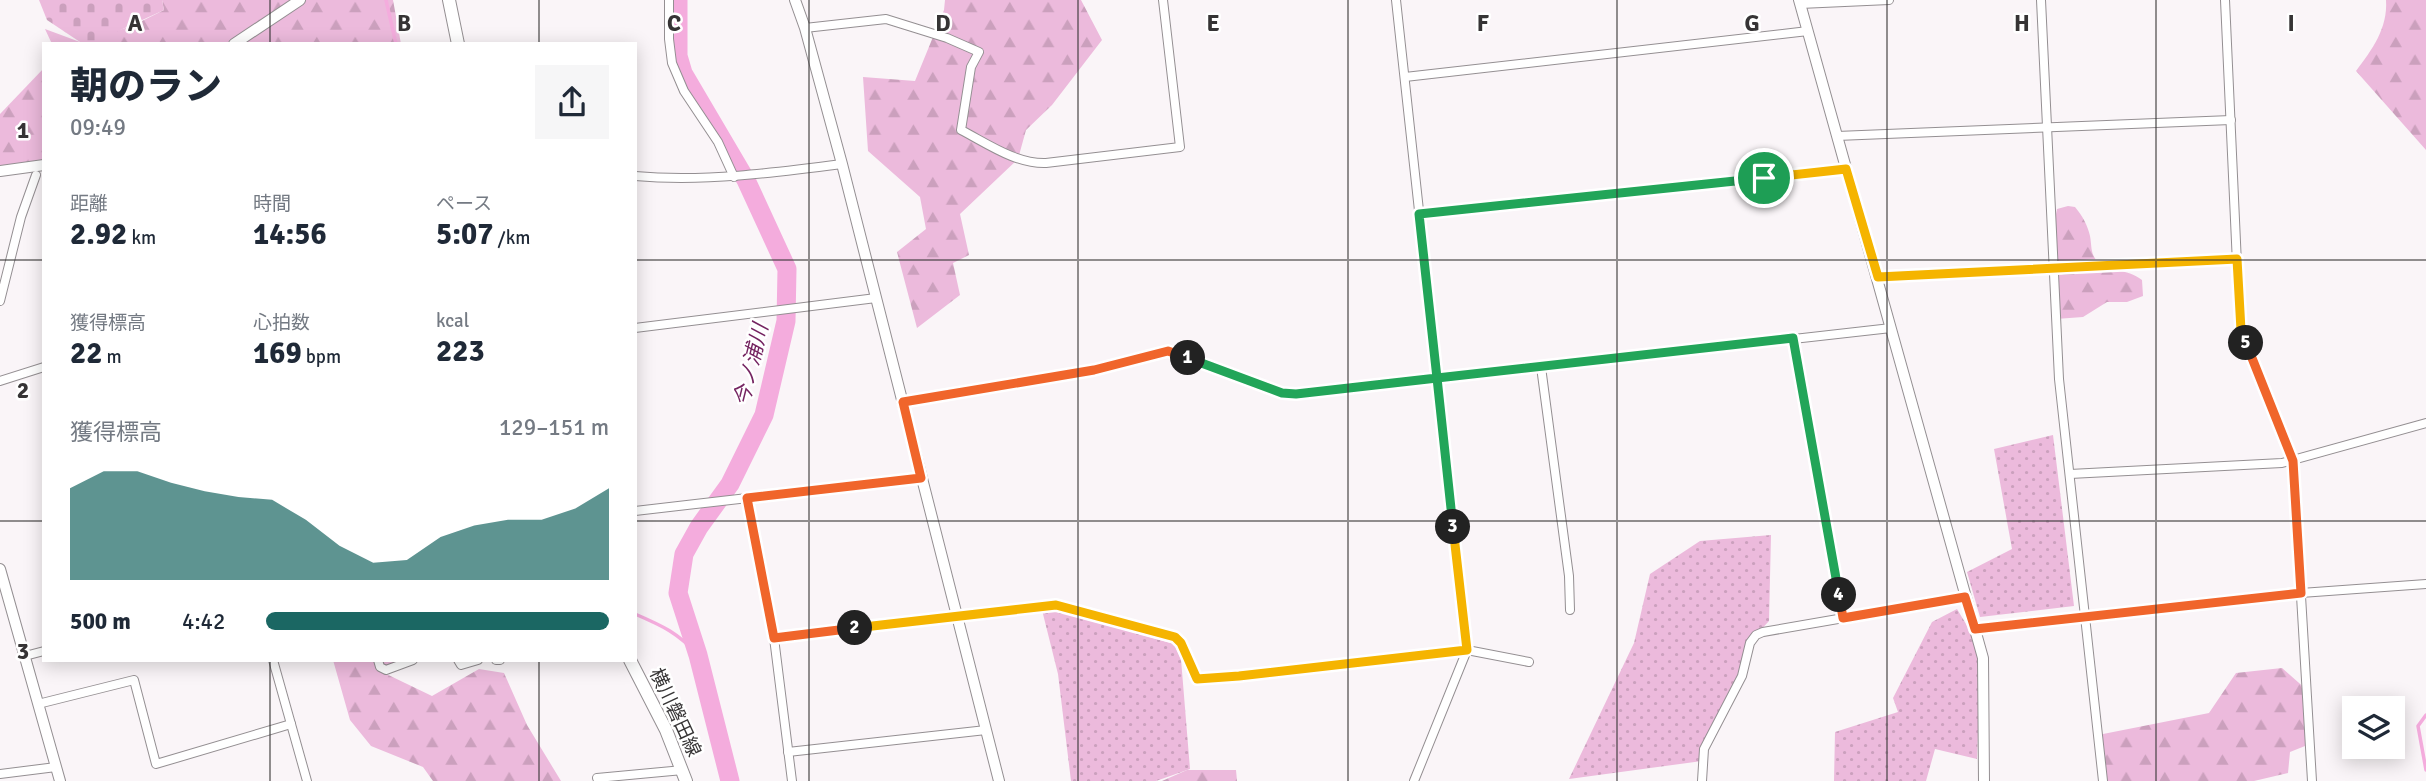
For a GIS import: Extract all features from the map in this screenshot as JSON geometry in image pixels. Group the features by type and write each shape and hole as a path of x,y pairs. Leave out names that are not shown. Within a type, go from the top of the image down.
{"main road":[{"path":"449,0 458,42"},
{"name":"横川磐田線","path":"631,662 666,730 685,776"}],"street":[{"path":"237,42 300,0"},
{"path":"669,0 671,63 684,91 718,142 734,177"},
{"path":"795,0 806,28 842,164 999,781"},
{"path":"806,28 886,19 947,38 979,52 971,68 961,130 1018,159 1030,163 1046,163 1180,148 1163,0"},
{"path":"1396,0 1467,650 1414,781"},
{"path":"1889,0 1800,2 1983,658 1984,781"},
{"path":"2041,0 2059,379 2103,781"},
{"path":"2225,0 2241,330 2293,461 2312,781"},
{"path":"1405,77 1808,31"},
{"path":"1837,136 2231,120"},
{"path":"637,176 734,177 842,164"},
{"path":"0,170 42,165"},
{"path":"0,301 21,217 40,177 25,169"},
{"path":"1419,214 1846,169"},
{"path":"1878,277 2237,259"},
{"path":"637,328 876,298"},
{"path":"903,402 1094,370 1168,351 1282,393 1296,394 1891,328"},
{"path":"1793,338 1843,618"},
{"path":"1541,367 1569,576 1570,610"},
{"path":"0,381 42,369"},
{"path":"2070,474 2293,461 2426,423"},
{"path":"637,511 921,478"},
{"path":"747,498 774,638 792,781"},
{"path":"0,569 4,598 25,656 60,781"},
{"path":"1975,629 2301,593 2426,584"},
{"path":"1702,781 1704,749 1742,676 1750,643 1756,635 1965,597"},
{"path":"774,638 1056,605 1175,637 1181,643 1197,679 1467,650 1529,662"},
{"path":"25,656 42,651"},
{"path":"274,662 307,781"},
{"path":"379,662 380,667 386,670 408,662"},
{"path":"38,704 134,680 156,764 291,724"},
{"path":"788,752 986,730"},
{"path":"0,774 56,767"},
{"path":"597,778 685,776"}],"green space":[{"path":"39,0 162,0 164,10 94,42 80,42 47,20"},
{"path":"162,0 393,0 401,42 80,42 132,26 164,10"},
{"path":"945,0 1081,0 1102,40 1052,105 1026,130 1018,159 960,214 969,255 953,263 960,295 917,328 897,252 926,229 920,197 868,151 863,77 915,81 944,10"},
{"path":"2386,0 2426,0 2426,150 2356,71 2382,29"},
{"path":"45,29 80,42 51,42"},
{"path":"42,70 42,163 0,169 0,114"},
{"path":"2075,207 2084,221 2095,259 2102,265 2142,280 2143,296 2127,302 2107,302 2083,317 2056,319 2055,219 2057,209"},
{"path":"2053,435 2074,606 1980,617 1967,572 2012,549 1994,449"},
{"path":"1771,535 1769,621 1756,635 1702,761 1569,779 1634,643 1650,574 1700,541"},
{"path":"1041,606 1174,644 1181,659 1190,769 1156,781 1071,781 1058,674"},
{"path":"1957,609 1981,649 1977,759 1935,749 1926,781 1834,781 1835,732 1898,712 1893,698 1932,622"},
{"path":"334,662 404,662 378,670 432,696 479,669 504,673 527,725 561,781 433,781 423,767 371,746 350,720"},
{"path":"2282,668 2307,690 2310,744 2290,752 2288,773 2254,781 2103,781 2098,735 2209,713 2236,673"},
{"path":"1187,770 1236,770 1237,781 1162,781"}],"waterway":[{"path":"386,0 396,42"},
{"name":"今ノ浦川","path":"678,0 678,56 683,73 746,180 787,269 786,321 764,415 730,484 699,527 684,554 678,593 698,655 730,781"},
{"path":"637,615 669,631 698,655"},
{"path":"2426,715 2418,726 2426,770"}],"route":[{"path":"1764,178 1419,214 1437,378 1296,394 1282,393 1168,351 1094,370 903,402 921,478 747,498 774,638 1056,605 1175,637 1181,643 1197,679 1467,650 1437,378 1793,338 1843,618 1965,597 1975,629 2301,593 2293,461 2241,330 2237,259 1878,277 1846,169 1764,178"}]}
